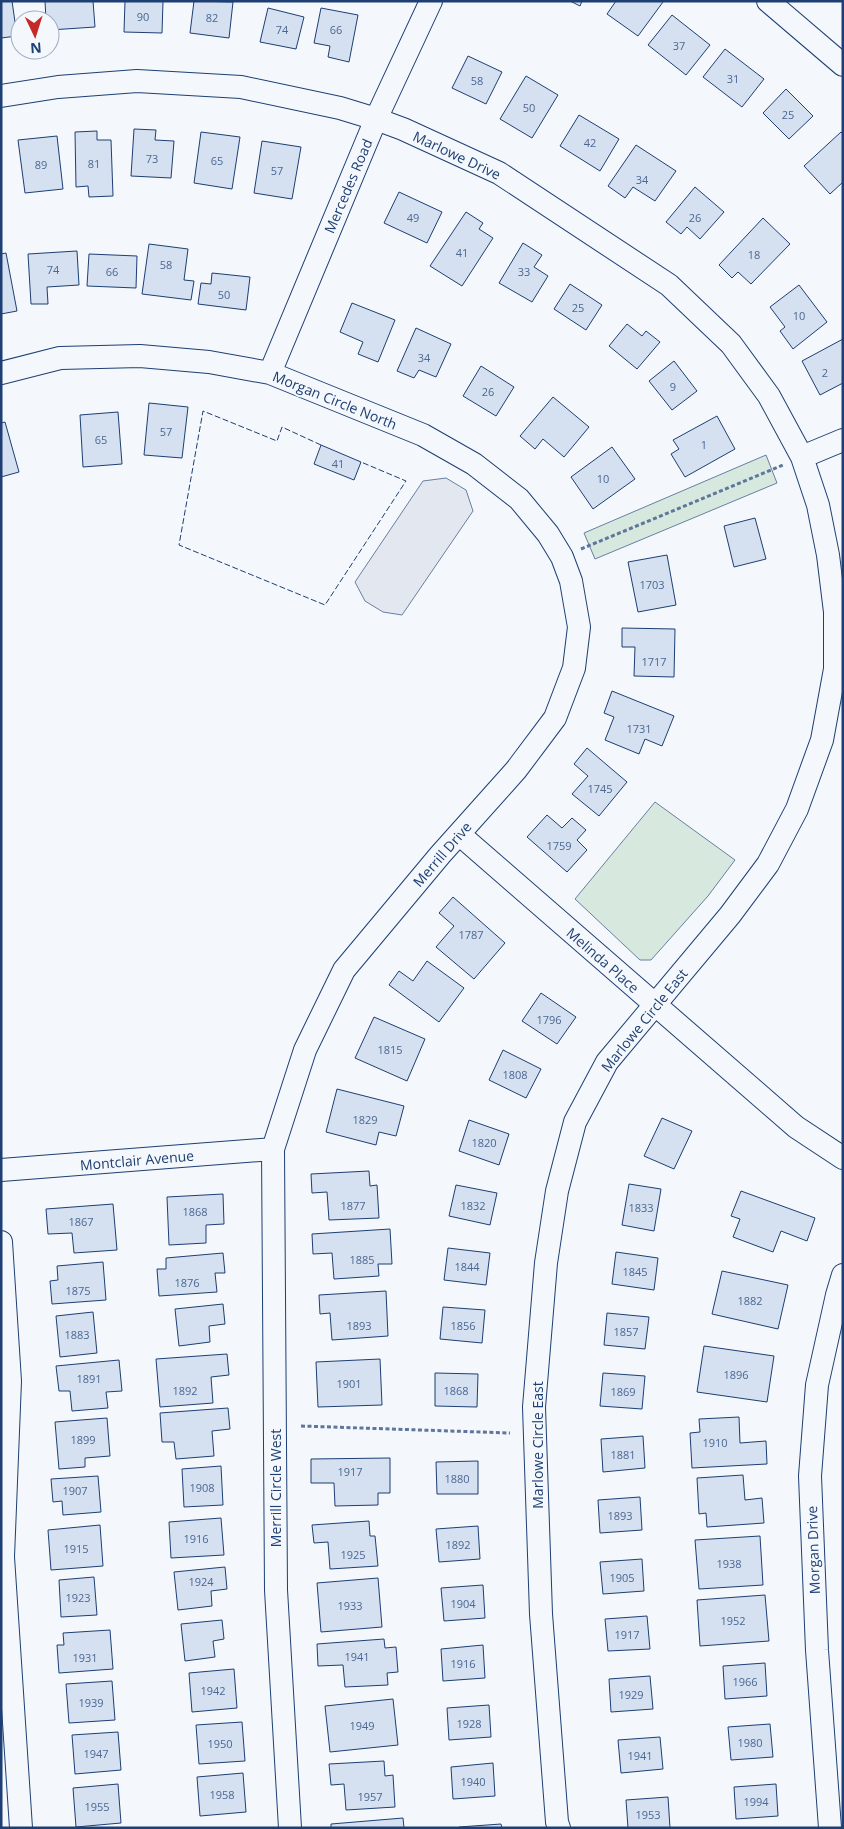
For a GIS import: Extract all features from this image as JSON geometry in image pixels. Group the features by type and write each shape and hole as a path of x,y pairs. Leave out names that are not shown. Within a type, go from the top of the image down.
{"street":[{"name":"Mercedes Road","path":"270,373 376,119 431,1"},
{"path":"768,1 843,65"},
{"name":"Marlowe Drive","path":"1,96 58,87 138,82 241,87 340,108 403,129 499,173 669,285 731,344 769,396 802,456"},
{"name":"Morgan Circle North","path":"1,373 60,358 140,356 209,362 270,373 423,436 474,464 519,499 548,534 562,557"},
{"path":"802,456 843,440"},
{"name":"Marlowe Circle East","path":"559,1828 541,1614 534,1407 546,1262 557,1191 575,1122 607,1062 730,915 768,864 797,809 822,740 835,669 835,612 828,555 818,505 802,456"},
{"name":"Merrill Drive","path":"273,1149 305,1050 344,970 516,770 555,718 574,668 579,627 571,581 562,557"},
{"name":"Melinda Place","path":"459,834 796,1127 843,1158"},
{"name":"Montclair Avenue","path":"1,1170 273,1149"},
{"name":"Merrill Circle West","path":"273,1149 276,1590 290,1828"},
{"path":"1,1242 10,1381 3,1558 21,1828"},
{"name":"Morgan Drive","path":"830,1828 817,1650 810,1476 817,1385 843,1275"}],"path":[{"path":"562,557 802,456"},
{"path":"301,1426 510,1433"}],"shaded area":[{"path":"766,455 777,483 595,559 584,533"},
{"path":"446,478 466,490 473,511 402,615 383,612 365,601 355,582 423,481"},
{"path":"655,802 735,860 708,896 651,960 640,960 575,899"}],"building":[{"path":"1,1 12,1 13,10 10,10 10,37 1,38"},
{"path":"45,1 93,1 95,27 60,29 60,10 45,10"},
{"path":"125,1 163,1 162,33 124,32"},
{"path":"194,1 233,2 229,38 190,33"},
{"path":"570,1 582,1 580,6"},
{"path":"616,1 663,2 638,36 607,14"},
{"path":"268,8 304,17 296,49 260,42"},
{"path":"321,8 358,15 349,62 328,57 330,46 314,43"},
{"path":"672,15 710,45 686,75 648,45"},
{"path":"725,49 764,79 742,107 703,77"},
{"path":"468,56 502,72 486,104 452,88"},
{"path":"526,76 558,95 532,138 500,119"},
{"path":"786,89 813,116 789,139 763,113"},
{"path":"579,115 619,139 600,171 560,146"},
{"path":"134,129 156,130 155,140 174,141 171,178 131,176"},
{"path":"97,131 97,140 111,140 113,196 89,197 88,186 76,187 75,132"},
{"path":"201,132 240,137 232,189 194,183"},
{"path":"841,132 843,134 843,182 830,194 804,166"},
{"path":"57,136 63,189 25,193 18,140"},
{"path":"262,141 301,147 292,199 254,193"},
{"path":"636,145 676,171 655,201 633,187 625,198 608,186"},
{"path":"695,187 724,212 700,239 687,227 681,234 666,222"},
{"path":"399,192 442,212 427,243 384,223"},
{"path":"466,212 483,223 479,229 493,238 462,286 430,266"},
{"path":"763,218 790,244 751,284 738,272 732,278 719,265"},
{"path":"523,243 542,255 534,267 548,276 532,302 499,283"},
{"path":"149,244 188,249 184,280 194,281 191,300 142,294"},
{"path":"77,251 79,285 47,287 48,304 31,304 28,254"},
{"path":"6,253 17,311 1,314 1,254"},
{"path":"89,254 137,256 136,288 87,286"},
{"path":"212,273 250,277 246,310 198,304 201,283 211,284"},
{"path":"570,284 602,305 586,330 554,309"},
{"path":"799,285 827,322 793,349 780,331 785,327 770,307"},
{"path":"352,303 395,320 378,362 358,354 363,342 340,332"},
{"path":"627,324 642,336 646,331 660,342 637,369 609,346"},
{"path":"416,328 451,344 436,377 419,370 414,378 397,371"},
{"path":"843,339 843,383 820,395 802,361"},
{"path":"674,361 697,391 672,410 649,381"},
{"path":"481,366 514,387 496,416 463,396"},
{"path":"553,397 589,427 564,457 543,439 535,449 520,436"},
{"path":"149,403 188,407 182,458 144,455"},
{"path":"118,412 122,464 83,467 80,415"},
{"path":"717,416 735,449 685,477 671,454 679,449 673,440"},
{"path":"5,422 19,472 1,477 1,423"},
{"path":"321,445 361,462 354,480 314,464"},
{"path":"612,447 635,479 593,509 571,477"},
{"path":"755,518 766,559 734,567 724,526"},
{"path":"667,555 676,605 638,612 628,562"},
{"path":"622,628 675,629 674,677 634,676 635,647 622,647"},
{"path":"612,691 674,716 662,746 645,739 639,754 605,740 614,717 604,713"},
{"path":"587,748 627,782 599,816 572,794 588,776 574,764"},
{"path":"547,815 562,828 572,818 586,830 577,840 587,850 567,872 527,837"},
{"path":"453,897 505,943 474,979 436,947 454,926 439,913"},
{"path":"427,961 464,988 439,1022 389,985 399,971 413,981"},
{"path":"541,993 576,1017 557,1044 522,1021"},
{"path":"374,1017 425,1039 407,1081 355,1058"},
{"path":"503,1050 541,1069 526,1098 489,1080"},
{"path":"337,1089 404,1106 396,1136 379,1132 376,1145 326,1132"},
{"path":"662,1118 692,1131 674,1169 644,1156"},
{"path":"469,1120 509,1134 499,1165 459,1151"},
{"path":"369,1171 370,1186 377,1185 379,1218 329,1220 327,1192 312,1193 311,1174"},
{"path":"629,1184 661,1189 654,1231 622,1225"},
{"path":"456,1185 497,1193 490,1225 449,1216"},
{"path":"741,1191 815,1218 807,1241 781,1231 773,1252 733,1237 740,1219 731,1216"},
{"path":"223,1194 224,1224 206,1225 206,1243 169,1245 167,1197"},
{"path":"113,1204 117,1250 74,1253 72,1233 48,1234 46,1209"},
{"path":"390,1229 392,1264 378,1264 379,1276 334,1279 332,1253 313,1254 312,1234"},
{"path":"448,1248 490,1253 486,1285 444,1280"},
{"path":"616,1252 658,1258 654,1290 612,1284"},
{"path":"223,1253 225,1273 215,1273 217,1292 159,1296 157,1269 166,1269 166,1258"},
{"path":"103,1262 106,1300 52,1304 50,1281 58,1280 57,1266"},
{"path":"722,1271 788,1285 778,1329 712,1314"},
{"path":"386,1291 388,1336 332,1340 330,1313 320,1314 319,1295"},
{"path":"223,1304 225,1324 209,1326 210,1342 179,1346 175,1309"},
{"path":"443,1307 485,1310 482,1343 440,1339"},
{"path":"93,1312 97,1353 60,1357 56,1316"},
{"path":"607,1313 649,1317 645,1349 604,1345"},
{"path":"704,1346 774,1356 767,1402 697,1392"},
{"path":"227,1354 229,1375 211,1377 213,1403 160,1407 156,1359"},
{"path":"380,1359 382,1405 318,1407 316,1362"},
{"path":"119,1360 122,1391 106,1392 108,1408 72,1411 70,1391 59,1391 56,1366"},
{"path":"435,1373 478,1374 477,1407 435,1406"},
{"path":"603,1373 645,1376 642,1409 600,1406"},
{"path":"228,1408 230,1429 212,1431 214,1456 176,1459 174,1442 162,1442 160,1413"},
{"path":"739,1417 740,1443 766,1441 767,1464 692,1468 690,1433 700,1432 699,1419"},
{"path":"107,1418 110,1456 85,1458 85,1467 59,1469 55,1422"},
{"path":"643,1436 645,1468 603,1472 601,1439"},
{"path":"390,1458 390,1493 378,1493 378,1505 335,1506 334,1483 311,1483 311,1459"},
{"path":"478,1461 478,1494 437,1494 436,1462"},
{"path":"221,1466 223,1505 184,1507 182,1469"},
{"path":"743,1475 745,1500 762,1498 764,1523 707,1527 706,1513 699,1514 697,1478"},
{"path":"98,1476 101,1512 63,1515 62,1501 53,1502 51,1479"},
{"path":"640,1497 642,1530 600,1533 598,1500"},
{"path":"221,1518 224,1555 171,1558 169,1522"},
{"path":"369,1521 370,1536 375,1536 378,1566 330,1569 328,1542 314,1543 312,1525"},
{"path":"100,1525 103,1566 51,1570 48,1530"},
{"path":"478,1526 480,1559 439,1562 436,1529"},
{"path":"760,1536 763,1585 699,1589 695,1540"},
{"path":"642,1559 644,1591 603,1594 600,1562"},
{"path":"225,1567 227,1589 211,1591 212,1606 178,1610 174,1572"},
{"path":"94,1577 97,1615 61,1617 59,1580"},
{"path":"378,1578 382,1627 321,1632 317,1583"},
{"path":"483,1585 485,1618 444,1621 441,1588"},
{"path":"765,1595 769,1641 700,1646 697,1600"},
{"path":"647,1616 650,1649 608,1651 605,1619"},
{"path":"222,1620 224,1639 213,1641 215,1657 185,1661 181,1624"},
{"path":"110,1630 113,1669 59,1673 57,1645 64,1645 63,1633"},
{"path":"384,1639 385,1648 396,1647 398,1672 387,1673 388,1685 345,1687 343,1665 318,1666 317,1644"},
{"path":"483,1645 485,1678 443,1681 441,1649"},
{"path":"765,1663 767,1696 725,1699 723,1666"},
{"path":"234,1669 237,1708 192,1712 189,1673"},
{"path":"650,1676 653,1709 611,1712 609,1679"},
{"path":"112,1681 115,1720 69,1723 66,1684"},
{"path":"393,1699 398,1745 330,1752 325,1706"},
{"path":"489,1705 491,1737 449,1740 447,1708"},
{"path":"242,1722 245,1761 199,1764 196,1725"},
{"path":"770,1724 773,1757 731,1760 728,1727"},
{"path":"118,1732 121,1770 75,1774 72,1735"},
{"path":"660,1737 663,1769 621,1773 618,1740"},
{"path":"384,1761 385,1776 393,1775 395,1807 346,1810 344,1784 331,1785 329,1764"},
{"path":"493,1763 495,1796 453,1799 451,1767"},
{"path":"243,1773 246,1812 200,1816 197,1777"},
{"path":"118,1784 121,1823 76,1827 73,1788"},
{"path":"776,1784 778,1816 736,1819 734,1787"},
{"path":"668,1797 670,1828 628,1828 626,1800"},
{"path":"403,1818 404,1828 331,1828 331,1824"},
{"path":"501,1824 502,1828 459,1828 459,1827"}],"fence":[{"path":"321,445 282,427 277,441 203,411 179,545 325,605 406,481 361,462"}]}
